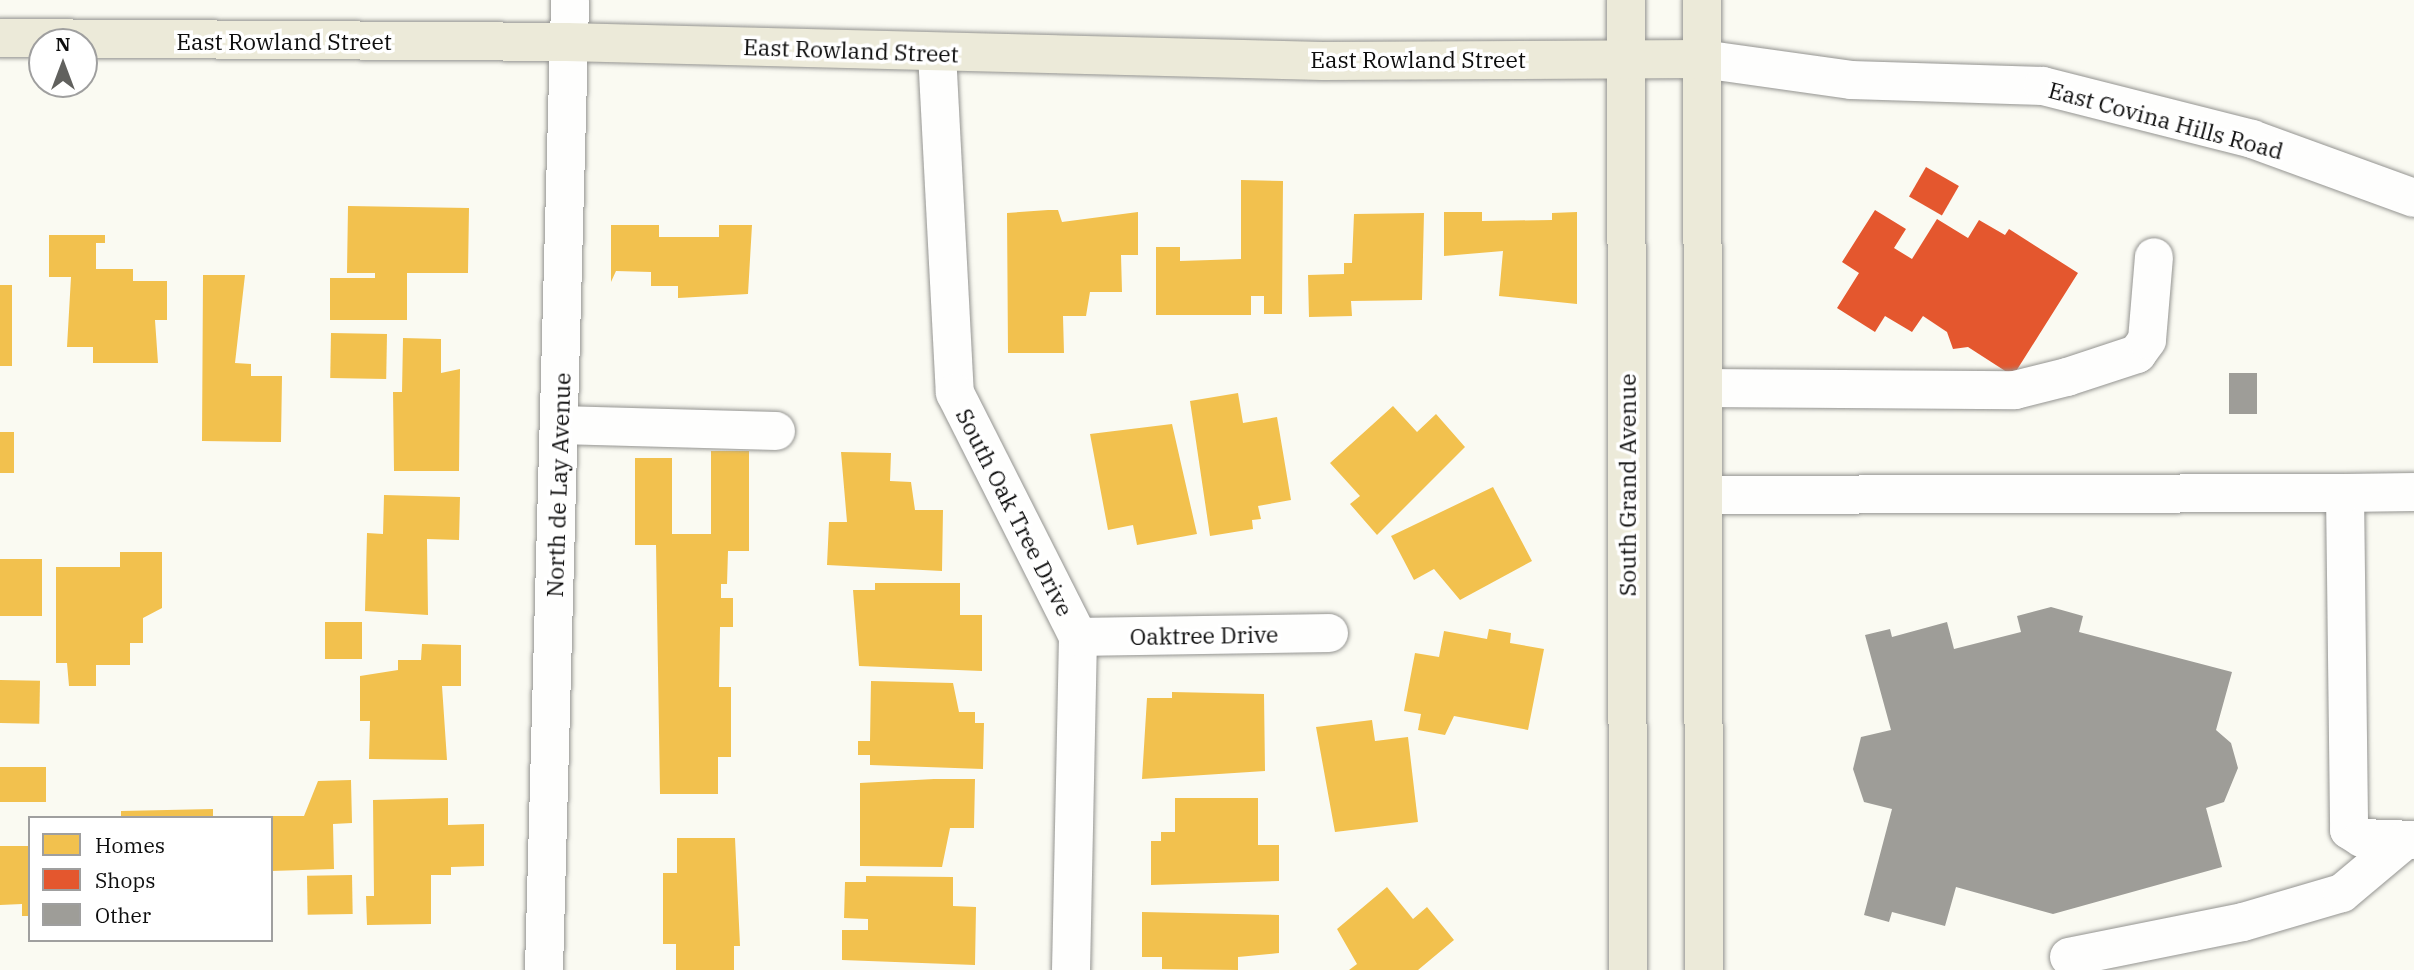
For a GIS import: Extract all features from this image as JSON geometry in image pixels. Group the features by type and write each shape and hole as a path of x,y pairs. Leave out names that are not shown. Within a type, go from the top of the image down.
{"main road":[{"name":"South Grand Avenue","path":"1626,0 1628,970"},
{"path":"1702,0 1704,970"},
{"name":"East Rowland Street","path":"0,38 566,42 1324,61 1702,59"}],"street":[{"name":"North de Lay Avenue","path":"544,970 560,425 566,42 570,0"},
{"name":"South Oak Tree Drive","path":"937,53 955,393 1078,638 1071,970"},
{"name":"East Covina Hills Road","path":"1702,59 1851,80 2043,86 2252,139 2414,198"},
{"path":"1703,388 2015,390 2067,376 2137,354 2147,340 2154,257"},
{"path":"560,425 776,432"},
{"path":"1703,495 2414,492"},
{"path":"2345,493 2349,830 2362,838 2409,841"},
{"name":"Oaktree Drive","path":"1078,638 1329,633"},
{"path":"2068,957 2343,893 2409,841"}],"building: Homes":[{"path":"1241,180 1283,181 1282,314 1264,314 1264,296 1251,296 1251,315 1156,315 1156,247 1180,247 1180,261 1241,259"},
{"path":"348,206 469,208 468,273 407,273 407,320 330,320 330,278 375,278 375,273 347,273"},
{"path":"1058,210 1062,222 1138,212 1138,255 1121,255 1122,292 1090,292 1086,316 1063,316 1064,353 1008,353 1007,213"},
{"path":"1444,212 1482,212 1482,221 1552,220 1552,213 1577,212 1577,304 1499,296 1503,251 1444,256"},
{"path":"1424,213 1422,300 1351,301 1352,316 1309,317 1308,275 1344,274 1344,263 1352,263 1354,214"},
{"path":"611,225 659,225 659,237 719,237 719,225 752,225 748,294 678,298 678,286 651,286 651,272 616,271 611,282"},
{"path":"49,235 105,235 105,243 96,243 96,269 133,269 133,281 167,281 167,320 155,320 158,363 93,363 93,347 67,347 71,277 49,277"},
{"path":"203,275 245,275 235,363 251,364 251,376 282,376 281,442 202,441"},
{"path":"0,285 12,285 12,366 0,366"},
{"path":"331,333 387,334 386,379 330,378"},
{"path":"403,338 441,339 441,373 460,369 459,471 394,471 393,392 402,392"},
{"path":"1238,393 1243,423 1277,417 1291,500 1258,506 1261,519 1252,520 1253,529 1210,536 1190,401"},
{"path":"1393,406 1417,432 1436,414 1465,447 1377,535 1350,504 1360,496 1330,463"},
{"path":"1172,424 1197,534 1137,545 1133,525 1108,530 1090,434"},
{"path":"0,432 14,432 14,473 0,473"},
{"path":"711,451 749,451 749,551 728,551 727,584 721,584 721,598 733,598 733,627 720,627 719,687 731,687 731,757 718,757 718,794 660,794 656,545 635,545 635,458 672,458 672,534 711,534"},
{"path":"841,452 891,453 890,481 911,482 915,510 943,510 942,571 827,565 829,522 847,522"},
{"path":"1493,487 1532,561 1460,600 1434,569 1414,580 1391,536"},
{"path":"384,495 460,497 459,540 427,539 428,615 365,611 367,533 383,534"},
{"path":"120,552 162,552 162,608 143,618 143,643 130,643 130,665 96,665 96,686 69,686 67,663 56,663 56,567 120,567"},
{"path":"0,559 42,559 42,616 0,616"},
{"path":"875,583 960,583 960,615 982,615 982,671 859,666 853,590 875,590"},
{"path":"325,622 362,622 362,659 325,659"},
{"path":"1489,629 1511,633 1510,643 1544,649 1528,730 1454,716 1445,735 1418,730 1421,714 1404,711 1415,653 1439,657 1444,631 1487,639"},
{"path":"422,644 461,645 461,686 442,686 447,760 369,759 370,721 360,721 360,676 398,670 398,660 421,660"},
{"path":"0,680 40,681 39,724 0,723"},
{"path":"871,681 953,683 959,712 975,712 975,723 984,723 983,769 870,765 870,755 858,755 858,741 870,741"},
{"path":"1172,692 1264,694 1265,771 1142,779 1147,698 1172,698"},
{"path":"1372,720 1375,741 1408,737 1418,822 1335,832 1316,727"},
{"path":"0,767 46,767 46,802 0,802"},
{"path":"975,779 974,828 950,828 942,867 860,866 860,783"},
{"path":"351,780 352,823 333,824 334,869 273,871 273,816 304,816 318,781"},
{"path":"448,798 448,825 484,824 484,866 451,867 451,875 431,875 431,924 367,925 366,896 374,896 373,800"},
{"path":"1175,798 1258,798 1258,845 1279,845 1279,881 1151,885 1151,841 1161,841 1161,832 1175,832"},
{"path":"213,809 213,816 121,816 121,811"},
{"path":"677,838 735,838 740,946 734,946 734,970 676,970 676,944 663,944 663,873 677,873"},
{"path":"0,846 28,846 28,916 22,916 22,904 0,905"},
{"path":"352,875 353,914 308,915 307,876"},
{"path":"866,876 953,877 953,906 976,907 975,965 842,960 842,930 868,930 868,919 844,918 845,882 866,882"},
{"path":"1387,887 1413,919 1427,907 1454,940 1418,970 1349,970 1357,964 1337,929"},
{"path":"1142,912 1279,915 1279,953 1238,957 1238,970 1162,969 1162,957 1142,957"}],"building: Shops":[{"path":"1926,167 1959,186 1942,215 1909,196"},
{"path":"1875,210 1906,229 1894,248 1912,259 1937,219 1968,238 1979,220 2005,235 2009,229 2078,273 2013,376 1968,347 1953,349 1947,332 1923,316 1912,332 1885,316 1875,332 1837,308 1859,273 1842,262"}],"building: Other":[{"path":"2229,373 2257,373 2257,414 2229,414"},
{"path":"2051,607 2083,616 2079,632 2232,672 2216,730 2231,743 2238,768 2224,802 2206,808 2222,867 2053,914 1956,887 1945,926 1892,912 1889,922 1864,915 1892,809 1864,802 1853,769 1861,737 1891,730 1865,635 1890,629 1892,637 1947,622 1954,649 2021,632 2017,616"}]}
